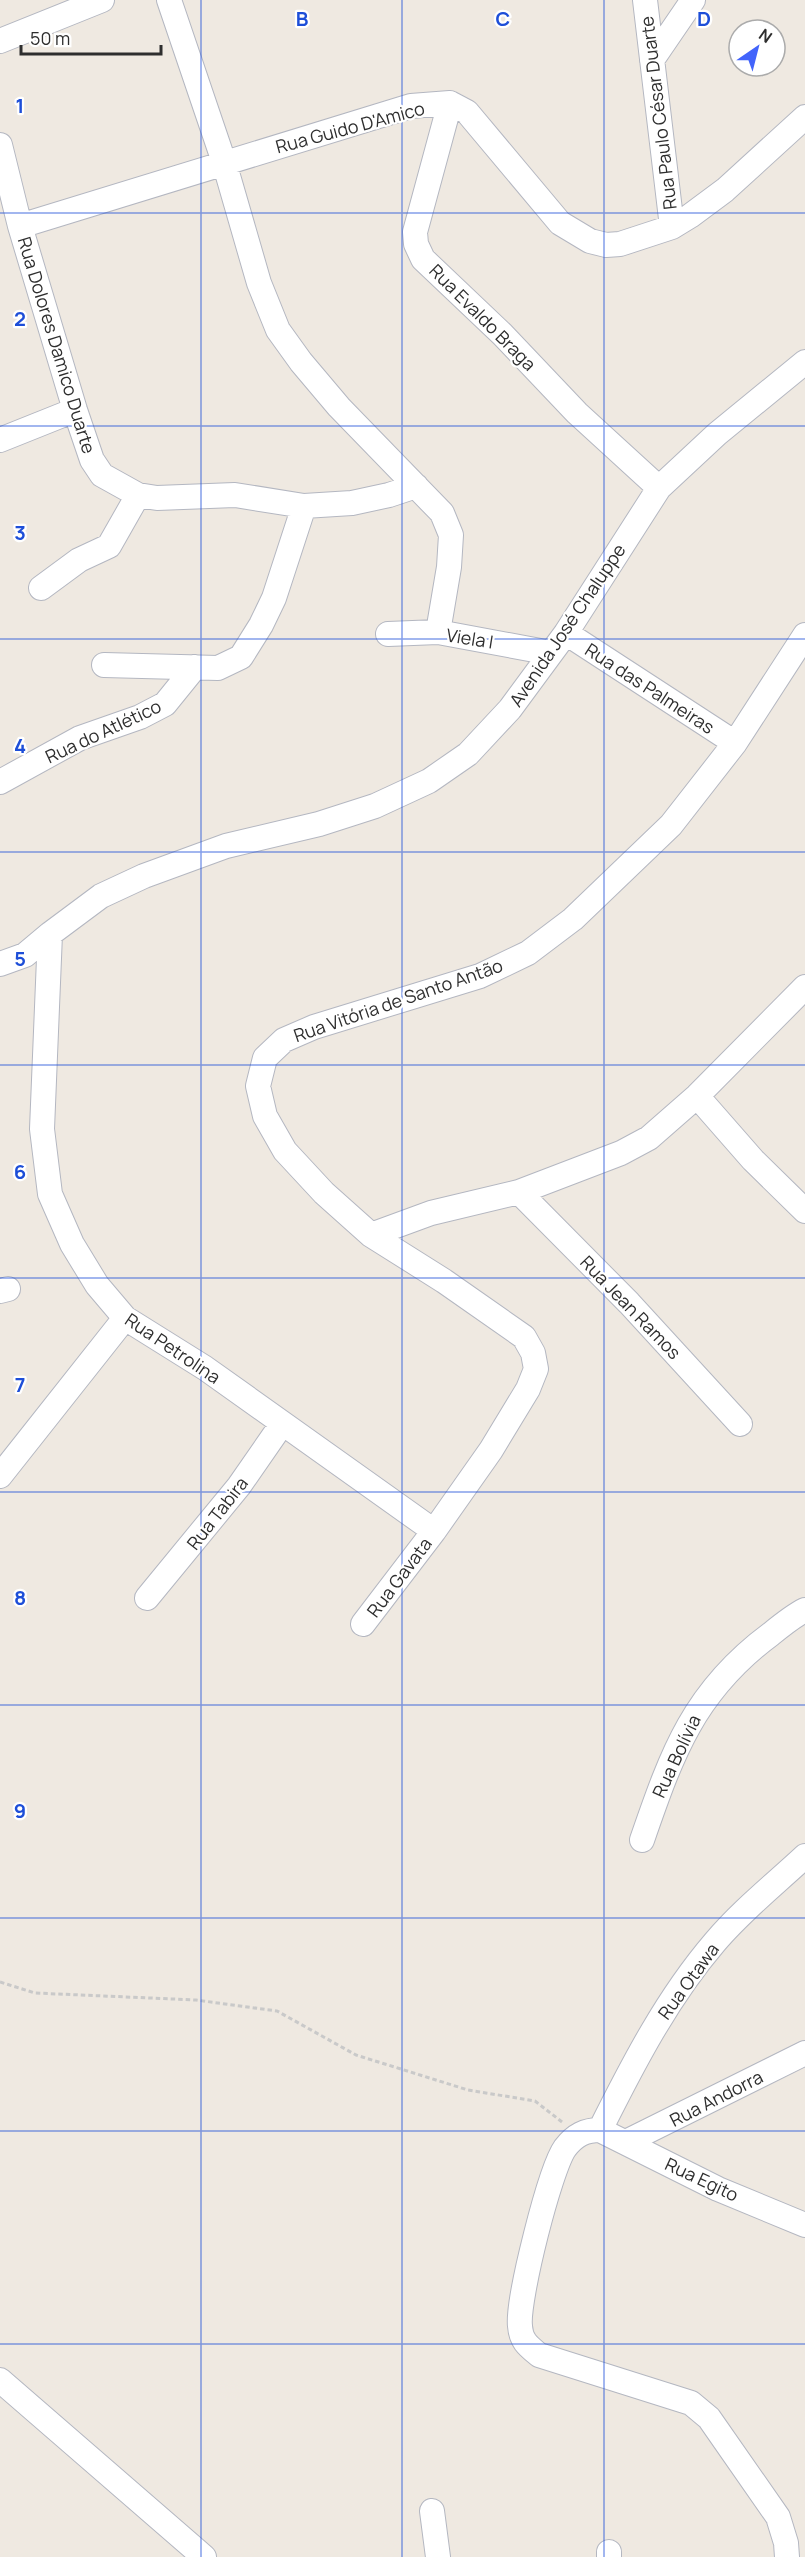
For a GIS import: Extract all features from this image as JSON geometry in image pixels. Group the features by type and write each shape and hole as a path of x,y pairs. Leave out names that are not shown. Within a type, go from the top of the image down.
{"street":[{"path":"0,41 102,0"},
{"path":"169,0 224,162 259,283 278,330 300,362 339,407 442,513 451,536 449,567 438,632"},
{"name":"Rua Paulo César Duarte","path":"645,0 672,227"},
{"path":"652,60 693,0"},
{"name":"Rua Guido D'Amico","path":"20,226 411,106 450,103 467,112 560,223 590,241 620,244 672,227 725,190 805,117"},
{"name":"Rua Evaldo Braga","path":"450,103 415,232 416,244 423,259 502,334 577,413 659,488"},
{"name":"Rua Dolores Damico Duarte","path":"0,145 20,226 75,410 93,460 102,475 114,484 138,495 157,498 235,495 304,506 352,503 416,486"},
{"name":"Avenida José Chaluppe","path":"0,964 25,955 101,896 144,876 226,846 319,824 375,806 429,781 468,754 510,709 566,633 659,488 717,434 801,372"},
{"path":"0,440 75,410"},
{"path":"41,588 79,560 109,546 138,495"},
{"path":"104,665 218,668 241,657 261,626 274,598 304,506"},
{"name":"Viela I","path":"388,634 438,632 551,653"},
{"name":"Rua das Palmeiras","path":"566,633 735,743"},
{"name":"Rua Vitória de Santo Antão","path":"434,1531 491,1450 528,1389 536,1369 533,1353 524,1337 444,1281 371,1235 324,1193 285,1151 264,1116 258,1086 265,1058 284,1041 314,1027 480,976 528,953 582,911 671,825 735,743 801,651"},
{"name":"Rua do Atlético","path":"0,782 80,738 140,717 165,704 195,667"},
{"name":"Rua Petrolina","path":"50,934 42,1129 50,1194 72,1244 97,1285 124,1318 205,1368 434,1531"},
{"path":"371,1235 431,1213 519,1192 621,1153 649,1138 697,1096 805,987"},
{"path":"697,1096 753,1160 805,1211"},
{"name":"Rua Jean Ramos","path":"519,1192 629,1303 740,1424"},
{"path":"0,1476 124,1318"},
{"name":"Rua Tabira","path":"147,1598 239,1485 282,1424"},
{"name":"Rua Gavata","path":"363,1624 434,1531"},
{"name":"Rua Bolívia","path":"642,1840 667,1766 696,1710 744,1654 805,1610"},
{"name":"Rua Otawa","path":"787,2557 786,2542 778,2517 709,2418 691,2403 539,2355 524,2343 519,2325 521,2303 549,2182 562,2153 590,2132 680,1989 714,1942 747,1908 805,1856"},
{"name":"Rua Andorra","path":"626,2142 805,2053"},
{"name":"Rua Egito","path":"590,2132 626,2142 718,2189 805,2225"},
{"path":"0,2380 204,2557"},
{"path":"432,2511 438,2557"}],"path":[{"path":"0,1982 35,1993 196,2000 277,2011 356,2055 468,2090 535,2101 590,2132"}]}
